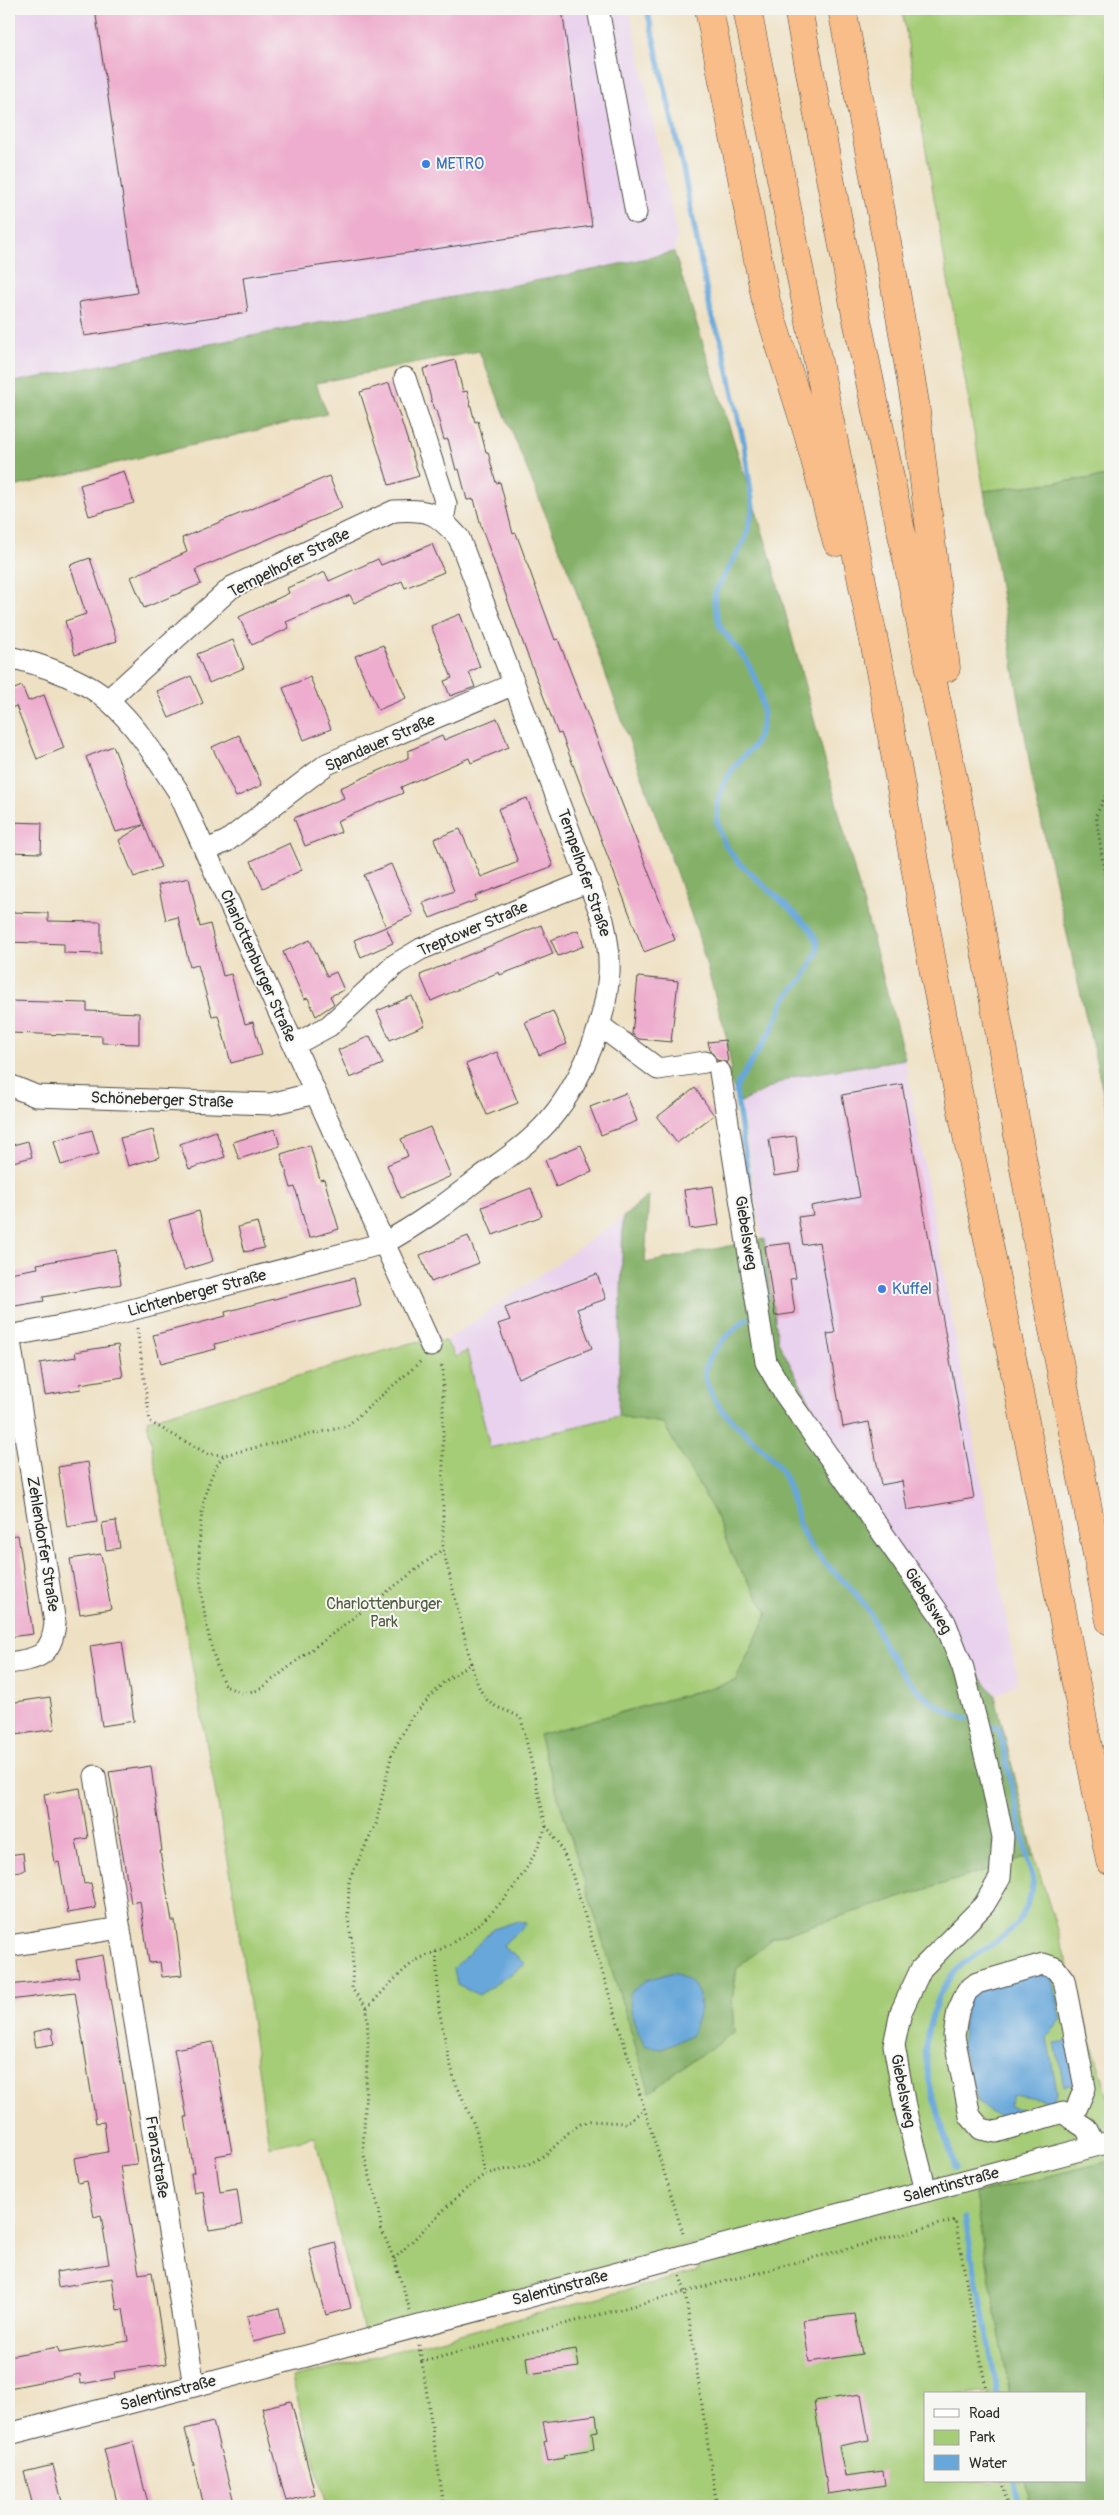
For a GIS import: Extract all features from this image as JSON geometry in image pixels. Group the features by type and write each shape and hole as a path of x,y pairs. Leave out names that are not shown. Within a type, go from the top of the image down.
{"highway":[{"path":"709,9 766,301 808,434 850,598 882,681"},
{"path":"747,9 882,681 934,973 1039,1491 1110,1861"},
{"path":"798,9 856,315 960,812 1055,1341 1110,1621"},
{"path":"842,9 892,269 915,403 936,570 960,812"}],"street":[{"path":"598,9 636,214"},
{"path":"405,378 446,504 443,520"},
{"name":"Tempelhofer Straße","path":"108,700 232,587 394,511 421,509 443,520 459,538 603,920 608,946 609,972 599,1025 585,1067 568,1094 536,1135 418,1225 384,1244"},
{"name":"Charlottenburger Straße","path":"9,657 69,677 108,700 122,713 178,791 432,1348"},
{"name":"Spandauer Straße","path":"205,851 227,841 327,764 514,684"},
{"name":"Treptower Straße","path":"294,1045 329,1026 396,964 421,949 589,881"},
{"name":"Giebelsweg","path":"599,1025 658,1069 712,1067 766,1362 784,1393 945,1622 963,1668 991,1779 1002,1837 1000,1878 984,1905 921,1969 901,2012 894,2045 906,2112 926,2191"},
{"name":"Schöneberger Straße","path":"9,1086 36,1096 270,1104 315,1093"},
{"name":"Lichtenberger Straße","path":"9,1336 97,1319 384,1244"},
{"name":"Zehlendorfer Straße","path":"9,1336 55,1623 54,1634 45,1652 34,1660 9,1664"},
{"name":"Franzstraße","path":"96,1776 194,2386"},
{"path":"9,1946 120,1928"},
{"path":"1072,2118 1085,2088 1064,1980 1056,1968 1043,1964 977,1983 967,1991 958,2011 954,2036 970,2116 981,2129 996,2132 1063,2112 1086,2128 1103,2144"},
{"name":"Salentinstraße","path":"9,2434 1103,2144"}],"path":[{"path":"1110,788 1096,815 1110,911"},
{"path":"134,1309 150,1422 208,1454 224,1455 347,1426 432,1348 443,1368 443,1549 476,1681 491,1704 509,1710 520,1718 546,1826 559,1843 572,1874 688,2254 678,2266 685,2292 717,2506"},
{"path":"224,1455 216,1465 202,1506 199,1550 202,1605 219,1674 225,1686 242,1693 259,1690 443,1549"},
{"path":"416,2327 394,2260 380,2228 379,2209 363,2152 368,2040 367,2008 352,1989 353,1949 348,1918 349,1880 376,1824 392,1753 411,1718 444,1682 471,1663"},
{"path":"367,2008 415,1962 436,1952 475,1927 498,1906 519,1881 537,1853 546,1826"},
{"path":"436,1952 439,2009 448,2055 455,2081 476,2129 485,2174"},
{"path":"394,2260 461,2193 485,2174 528,2165 547,2154 581,2124 590,2121 626,2123 645,2109"},
{"path":"444,2506 422,2362 955,2220 987,2392"},
{"path":"1003,2482 1007,2506"}],"shaded area":[{"path":"9,9 628,9 633,24 677,237 674,252 597,269 9,383"},
{"path":"905,1059 1018,1683 995,1696 947,1630 828,1437 778,1341 741,1102 792,1077"},
{"path":"623,1217 618,1416 490,1448 466,1351 455,1357 446,1341"}],"green space":[{"path":"902,9 1110,9 1110,476 984,491"},
{"path":"674,252 769,552 905,1059 792,1077 741,1102 728,1078 731,1067 727,1039 697,931 571,577 479,351 316,383 327,414 9,488 9,383 597,269"},
{"path":"1110,476 1110,1123 1034,789 984,491"},
{"path":"649,1195 645,1263 764,1239 778,1341 828,1437 947,1630 995,1696 1034,1855 772,1938 737,1968 732,2000 734,2033 678,2070 650,2093 539,1735 735,1681 768,1613 733,1558 716,1515 663,1423 618,1416 623,1217"},
{"name":"Charlottenburger Park","path":"446,1341 455,1357 467,1351 490,1448 618,1416 663,1423 716,1515 733,1558 768,1613 735,1681 539,1735 650,2092 678,2070 734,2033 732,2000 737,1968 772,1938 1034,1855 1110,2103 1110,2161 975,2194 1010,2392 924,2392 924,2482 1025,2482 1030,2506 326,2506 292,2378 699,2271 692,2244 364,2332 315,2137 269,2147 231,1876 147,1420 411,1343"},
{"path":"1110,2161 1110,2506 1030,2506 1025,2482 1086,2482 1086,2392 1010,2392 975,2194"}],"water":[{"path":"518,1921 527,1923 503,1947 526,1964 479,1995 457,1985 454,1968 493,1929"},
{"path":"674,1972 693,1985 700,1999 695,2026 691,2036 662,2048 646,2046 634,2021 630,1993 647,1980"},
{"path":"1025,1973 1051,1976 1062,2019 1047,2037 1057,2091 1052,2101 1013,2094 1009,2106 1034,2112 1001,2118 978,2103 961,2045 967,2000 977,1986"},
{"path":"1069,2041 1077,2084 1064,2086 1055,2043"}],"building":[{"path":"95,9 562,9 592,226 243,277 248,312 84,336 79,302 137,293"},
{"path":"455,360 463,392 467,391 475,422 478,421 496,483 500,482 513,534 516,533 555,640 558,639 675,940 644,952 561,733 558,734 526,651 481,526 474,499 467,500 459,469 456,470 448,439 444,440 436,410 434,410 423,369"},
{"path":"389,383 419,476 389,485 360,392"},
{"path":"124,471 134,503 89,516 80,485"},
{"path":"329,476 342,508 195,570 201,584 144,608 131,577 187,552 182,538"},
{"path":"432,544 444,572 405,588 402,581 354,603 350,595 286,622 289,628 252,645 239,617 289,593 287,588 325,572 329,581 378,559 381,565"},
{"path":"90,558 117,641 75,655 65,621 86,614 70,565"},
{"path":"460,614 480,667 469,672 475,687 450,696 444,681 452,678 431,626"},
{"path":"233,640 244,668 209,683 197,654"},
{"path":"383,645 406,698 378,710 355,656"},
{"path":"191,676 203,703 169,718 157,691"},
{"path":"310,677 331,729 304,740 283,688"},
{"path":"22,686 28,701 44,695 64,748 37,759 16,706 9,709 9,691"},
{"path":"497,718 509,747 471,763 469,758 401,787 403,793 337,821 341,832 305,846 294,818 344,798 340,788 408,758 408,751 442,736 444,740"},
{"path":"239,735 262,785 236,797 212,747"},
{"path":"113,746 161,867 134,877 119,840 143,825 116,832 86,757"},
{"path":"527,798 553,866 475,896 477,900 430,918 423,903 454,891 434,839 460,829 481,877 518,862 498,809"},
{"path":"9,822 42,823 41,853 9,852"},
{"path":"290,843 302,870 263,888 251,861"},
{"path":"391,864 413,915 386,927 364,875"},
{"path":"189,878 200,927 210,924 223,976 231,974 245,1024 253,1022 262,1055 231,1063 218,1015 212,1016 198,965 190,967 178,917 166,920 158,885"},
{"path":"9,912 48,913 48,921 101,922 101,954 64,953 64,944 9,942"},
{"path":"541,925 553,954 500,975 499,972 431,1001 420,975"},
{"path":"386,927 393,943 361,957 354,940"},
{"path":"578,930 584,946 558,956 551,940"},
{"path":"310,940 327,976 336,972 344,990 330,996 334,1004 316,1016 308,998 304,999 283,952"},
{"path":"638,977 678,981 671,1042 639,1039 632,1034"},
{"path":"412,996 425,1025 390,1040 377,1011"},
{"path":"9,1001 87,1003 87,1011 139,1013 139,1044 102,1043 102,1036 9,1033"},
{"path":"553,1011 567,1044 539,1055 525,1022"},
{"path":"370,1036 383,1064 350,1078 338,1050"},
{"path":"725,1040 728,1063 717,1060 710,1050 708,1042"},
{"path":"497,1052 518,1103 487,1115 466,1064"},
{"name":"Kuffel","path":"902,1084 974,1498 907,1510 902,1481 881,1485 869,1422 843,1427 827,1334 835,1333 819,1242 803,1245 798,1217 813,1215 811,1206 860,1197 842,1095"},
{"path":"695,1088 714,1115 677,1143 657,1117"},
{"path":"626,1093 637,1121 601,1135 590,1107"},
{"path":"430,1127 451,1176 401,1198 387,1165 408,1156 401,1139"},
{"path":"275,1129 280,1146 239,1159 233,1142"},
{"path":"92,1130 99,1154 61,1165 54,1141"},
{"path":"153,1130 160,1157 128,1166 120,1138"},
{"path":"216,1131 225,1157 189,1169 180,1144"},
{"path":"796,1136 800,1172 774,1176 769,1139"},
{"path":"28,1141 32,1157 9,1163 9,1146"},
{"path":"310,1145 320,1180 324,1179 339,1229 309,1238 295,1187 291,1188 281,1154"},
{"path":"581,1145 592,1172 556,1187 545,1160"},
{"path":"713,1186 719,1225 690,1229 684,1190"},
{"path":"531,1188 542,1216 493,1235 482,1207"},
{"path":"199,1211 213,1261 184,1270 169,1220"},
{"path":"257,1222 264,1248 245,1252 238,1227"},
{"path":"468,1236 479,1263 431,1282 420,1255"},
{"path":"790,1243 796,1278 790,1279 795,1313 775,1316 765,1246"},
{"path":"116,1250 121,1284 43,1297 44,1301 9,1307 9,1273 38,1268 37,1264"},
{"path":"597,1274 606,1299 577,1309 592,1348 518,1378 498,1324 510,1320 505,1308"},
{"path":"354,1278 361,1306 215,1344 216,1349 161,1363 153,1335 226,1316 225,1312"},
{"path":"118,1345 123,1377 80,1384 81,1389 45,1395 40,1363 76,1357 75,1352"},
{"path":"88,1462 97,1522 67,1527 58,1467"},
{"path":"116,1521 120,1548 106,1550 102,1523"},
{"path":"18,1535 33,1634 9,1637 9,1536"},
{"path":"101,1554 111,1609 80,1614 70,1559"},
{"path":"122,1641 134,1721 102,1726 90,1646"},
{"path":"50,1697 55,1729 9,1736 9,1703"},
{"path":"151,1766 162,1851 160,1851 172,1921 175,1921 182,1975 162,1977 160,1962 149,1963 140,1901 131,1903 109,1772"},
{"path":"80,1788 88,1838 76,1840 84,1884 91,1883 96,1908 68,1913 59,1862 55,1863 44,1794"},
{"path":"23,1853 25,1870 9,1873 9,1855"},
{"path":"103,1955 137,2164 120,2166 139,2274 152,2272 166,2364 114,2372 115,2378 81,2384 80,2374 9,2388 9,2356 58,2347 59,2353 128,2341 123,2309 117,2310 112,2278 58,2287 56,2272 109,2264 101,2215 94,2217 87,2181 78,2183 74,2158 108,2152 104,2122 96,2123 75,1992 9,2000 9,1985 79,1977 76,1960"},
{"path":"52,2028 54,2044 36,2047 33,2032"},
{"path":"213,2042 232,2153 215,2156 220,2192 237,2189 242,2225 209,2230 203,2191 194,2193 191,2173 194,2173 185,2117 187,2117 174,2049"},
{"path":"335,2242 351,2308 326,2315 309,2249"},
{"path":"279,2308 285,2334 253,2342 247,2316"},
{"path":"855,2314 862,2354 809,2362 803,2320"},
{"path":"576,2349 579,2367 528,2374 526,2357"},
{"path":"861,2394 869,2440 839,2446 845,2476 883,2471 885,2485 828,2494 814,2401"},
{"path":"291,2401 315,2494 286,2501 262,2408"},
{"path":"596,2415 598,2431 592,2432 594,2450 563,2455 564,2458 548,2461 544,2442 547,2441 543,2422"},
{"path":"213,2422 235,2506 204,2506 185,2429"},
{"path":"133,2442 149,2506 118,2506 104,2449"},
{"path":"53,2465 63,2506 33,2506 24,2472"}],"waterway":[{"path":"647,9 683,168 711,314 721,340 744,443 753,508 745,540 716,590 714,601 720,627 747,661 759,687 763,712 762,726 754,746 737,763 723,785 718,802 717,822 724,843 737,861 799,917 811,930 817,943 817,952 805,976 786,997 772,1029 737,1085 736,1091 754,1218"},
{"path":"761,1262 766,1296 762,1300"},
{"path":"747,1319 720,1344 709,1360 705,1375 708,1388 724,1412 778,1466 787,1482 805,1537 818,1556 865,1605 883,1643 898,1668 929,1700 941,1708 968,1719"},
{"path":"956,2169 928,2075 926,2050 930,2023 939,1997 953,1974 962,1965 1017,1924 1024,1913 1033,1882 999,1729 986,1725"},
{"path":"965,2218 998,2392"},
{"path":"1014,2482 1019,2506"}],"place":[{"name":"METRO","path":"426,164"},
{"name":"Kuffel","path":"882,1289"}]}
